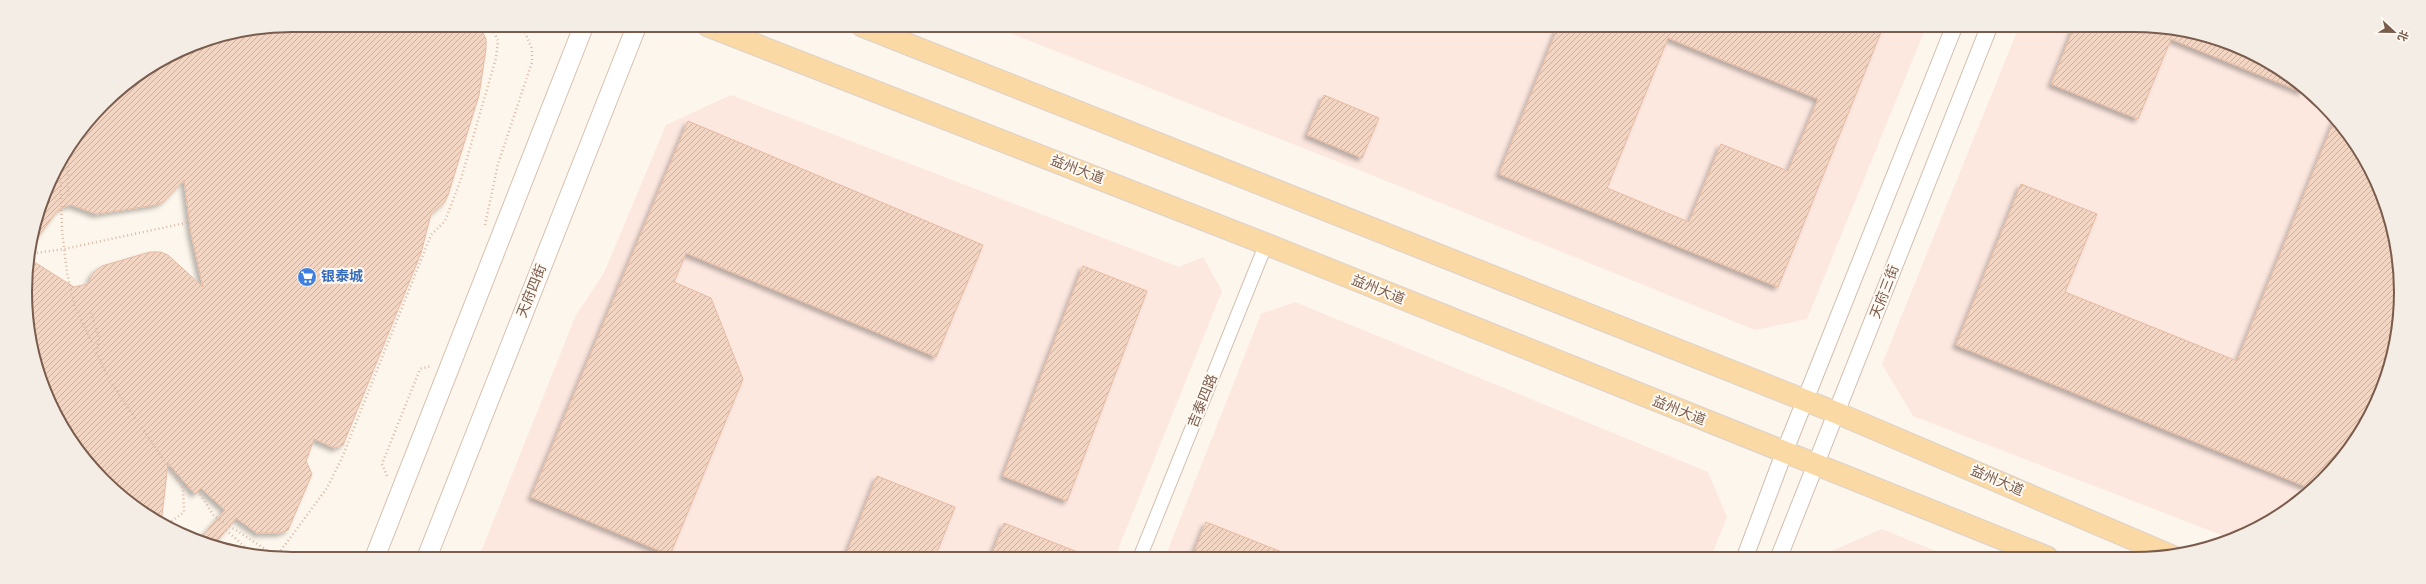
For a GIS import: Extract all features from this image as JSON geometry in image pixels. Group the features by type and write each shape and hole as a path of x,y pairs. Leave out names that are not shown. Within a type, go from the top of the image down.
{"main road":[{"path":"376,552 581,32"},
{"name":"天府四街","path":"429,552 634,32"},
{"name":"益州大道","path":"723,32 1266,244 1784,453 2034,552"},
{"name":"益州大道","path":"877,32 1805,400 2159,551"}],"street":[{"path":"1747,552 1784,453 1952,32"},
{"name":"天府三街","path":"1781,552 1817,465 1987,32"},
{"name":"吉泰四路","path":"1142,552 1266,244"}],"path":[{"path":"280,551 327,488 342,458 430,234 445,221 461,180 496,58 498,40 494,32"},
{"path":"484,230 498,164 532,62 532,49 525,32"},
{"path":"68,161 68,195"},
{"path":"61,174 64,249 75,307 119,395 183,488 184,512 171,522"},
{"path":"35,253 64,249 190,222"},
{"path":"90,313 99,337 97,352"},
{"path":"384,482 387,475 382,464 420,369 431,366 434,359"},
{"path":"198,491 214,516 266,550"},
{"path":"226,530 246,548"}],"shaded area":[{"path":"1007,32 1924,32 1807,319 1755,330 1364,172"},
{"path":"2017,32 2134,32 2168,34 2218,46 2249,59 2278,76 2318,108 2340,134 2359,162 2380,208 2392,258 2394,292 2392,326 2380,376 2367,407 2350,436 2318,476 2292,498 2264,517 2223,536 1913,416 1882,364"},
{"path":"731,95 1179,267 1203,257 1222,291 1117,552 481,552 576,315 604,273 666,125"},
{"path":"1295,302 1708,472 1727,517 1713,552 1167,552 1261,314"},
{"path":"1882,529 1938,552 1830,552"}],"building":[{"name":"银泰城","path":"292,32 482,32 486,39 486,49 479,95 448,195 444,203 431,214 421,253 343,445 335,448 314,439 306,461 312,474 288,530 280,533 257,533 236,518 217,541 203,536 225,510 201,488 195,494 168,463 162,517 134,498 108,476 86,450 67,422 46,376 34,326 32,292 34,262 74,287 88,284 93,273 102,266 150,252 161,252 168,255 203,287 191,233 184,180 163,202 155,205 96,214 72,205 58,210 38,237 46,208 67,162 86,134 108,108 134,86 162,67 208,46 258,34"},
{"path":"1556,32 1881,32 1778,287 1499,174","holes":["1668,38 1818,99 1788,171 1721,144 1689,222 1607,188"]},
{"path":"2072,32 2134,32 2168,34 2218,46 2264,67 2296,90 2171,39 2138,119 2051,84"},
{"path":"1324,95 1379,118 1362,158 1307,135"},
{"path":"688,121 983,245 936,357 686,253 674,282 711,298 743,379 671,552 663,552 531,497"},
{"path":"2332,125 2359,162 2380,208 2392,258 2394,292 2392,326 2380,376 2359,422 2340,450 2318,476 2306,486 1956,345 2021,184 2097,214 2065,292 2237,361"},
{"path":"1083,266 1147,291 1067,501 1003,476"},
{"path":"877,476 955,507 937,552 847,552"},
{"path":"1206,522 1282,552 1194,552"},
{"path":"1004,523 1078,552 993,552"}],"place":[{"name":"银泰城","path":"307,277"}]}
